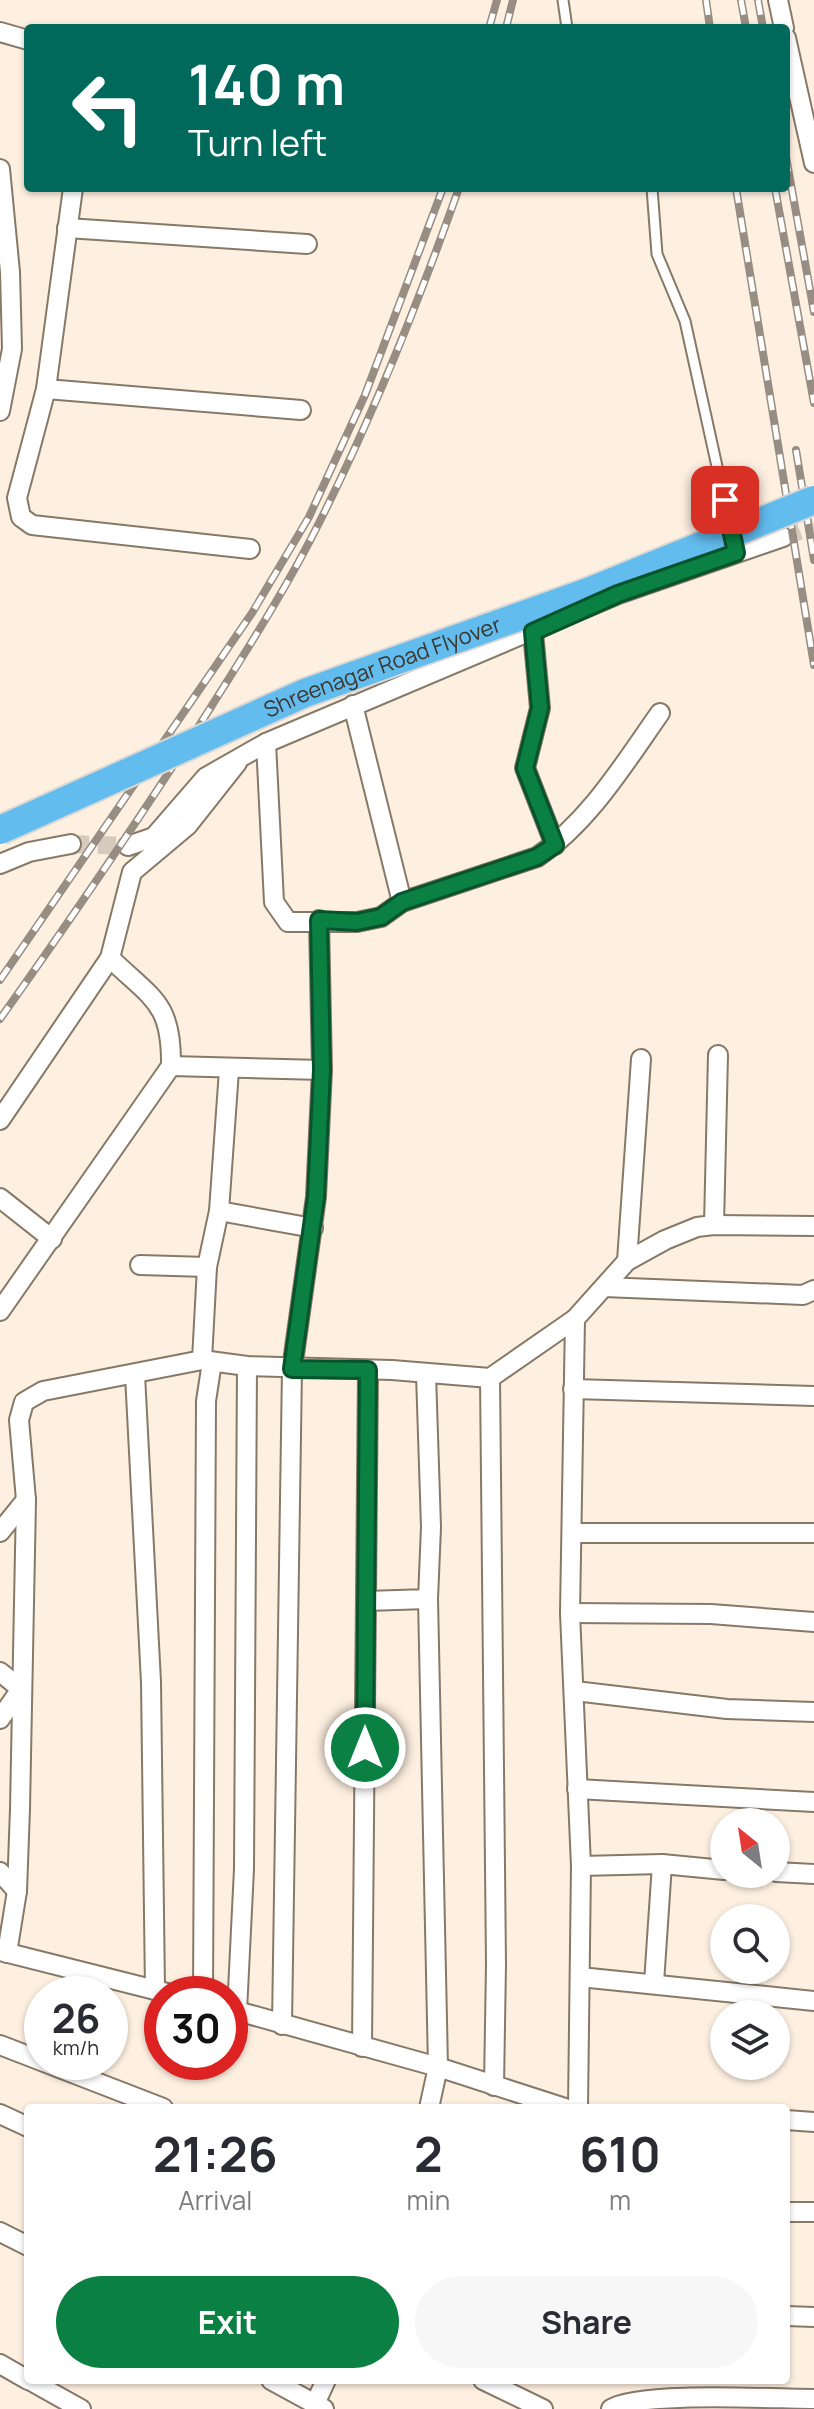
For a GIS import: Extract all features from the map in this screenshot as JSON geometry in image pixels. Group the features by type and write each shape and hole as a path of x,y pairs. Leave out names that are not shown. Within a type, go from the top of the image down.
{"highway":[{"name":"Shreenagar Road Flyover","path":"0,830 305,693 559,603 814,500"}],"street":[{"path":"778,0 783,24"},
{"path":"0,32 24,39"},
{"path":"790,51 808,107 814,163"},
{"path":"0,169 12,349 0,411"},
{"path":"72,192 46,389 17,498 21,517 32,525 250,549"},
{"path":"67,228 307,244"},
{"path":"46,389 301,410"},
{"path":"128,846 154,837 206,777 266,743 618,594 783,537"},
{"path":"533,632 540,708 525,768 555,845"},
{"path":"353,705 402,902"},
{"path":"266,743 274,902 280,915 288,922 357,922 381,917 402,902 537,857 555,845 607,788 660,713"},
{"path":"0,1120 110,958 132,872 188,825 243,754"},
{"path":"0,864 29,852 71,844"},
{"path":"282,2025 292,1369 313,1228 322,1070 319,920"},
{"path":"0,1311 171,1066 171,1037 164,1010 110,958"},
{"path":"714,1225 718,1055"},
{"path":"627,1261 641,1059"},
{"path":"171,1066 229,1070 322,1070"},
{"path":"203,1976 207,1267 219,1211 229,1070"},
{"path":"0,1198 52,1239"},
{"path":"219,1211 313,1228"},
{"path":"144,1987 4,1952 17,1891 26,1500 19,1420 24,1402 43,1391 207,1361 292,1369 368,1370 490,1378 575,1319 627,1261 665,1240 697,1227 714,1225 814,1226"},
{"path":"140,1265 207,1267"},
{"path":"604,1287 803,1295 814,1290"},
{"path":"575,1319 570,1613 581,1866 578,2104"},
{"path":"236,1976 244,1869 247,1366"},
{"path":"362,2047 368,1370"},
{"path":"426,1374 438,2067 430,2104"},
{"path":"135,1375 162,1976"},
{"path":"490,1378 496,1948 494,2086"},
{"path":"573,1389 814,1396"},
{"path":"0,1414 19,1420"},
{"path":"0,1532 26,1500"},
{"path":"573,1533 814,1533"},
{"path":"366,1601 428,1599"},
{"path":"570,1613 711,1614 814,1622"},
{"path":"0,1672 21,1689"},
{"path":"0,1719 21,1689"},
{"path":"575,1691 727,1709 814,1712"},
{"path":"577,1789 814,1802"},
{"path":"581,1866 662,1864 710,1869"},
{"path":"654,1983 662,1864"},
{"path":"0,1872 17,1891"},
{"path":"790,1873 814,1874"},
{"path":"580,1977 814,2001"},
{"path":"248,2015 438,2067 552,2104"},
{"path":"0,2045 153,2104"},
{"path":"0,2114 24,2125"},
{"path":"790,2120 814,2122"},
{"path":"790,2212 814,2212"},
{"path":"0,2232 24,2244"},
{"path":"790,2316 814,2317"},
{"path":"0,2364 24,2378"},
{"path":"35,2384 81,2409"},
{"path":"278,2384 319,2406 325,2384"},
{"path":"491,2384 543,2409"},
{"path":"611,2409 617,2405 654,2400 814,2399"}],"lane":[{"path":"563,0 566,24"},
{"path":"652,192 657,254 685,321 736,553"}],"tunnel":[{"path":"783,537 814,525"},
{"path":"71,844 128,846"}],"railway":[{"path":"490,24 497,0"},
{"path":"507,24 513,0"},
{"path":"706,0 709,24"},
{"path":"741,0 745,24"},
{"path":"758,0 762,24"},
{"path":"790,179 814,312"},
{"path":"0,980 252,613 309,517 365,395 441,192"},
{"path":"0,1019 160,786 296,567 378,397 458,192"},
{"path":"737,192 814,665"},
{"path":"776,192 814,403"},
{"path":"796,450 814,560"}],"route":[{"path":"365,1748 368,1370 292,1369 316,1197 322,1070 319,920 357,922 381,917 402,902 537,857 555,845 525,768 540,708 533,632 618,594 736,553 725,500"}]}
